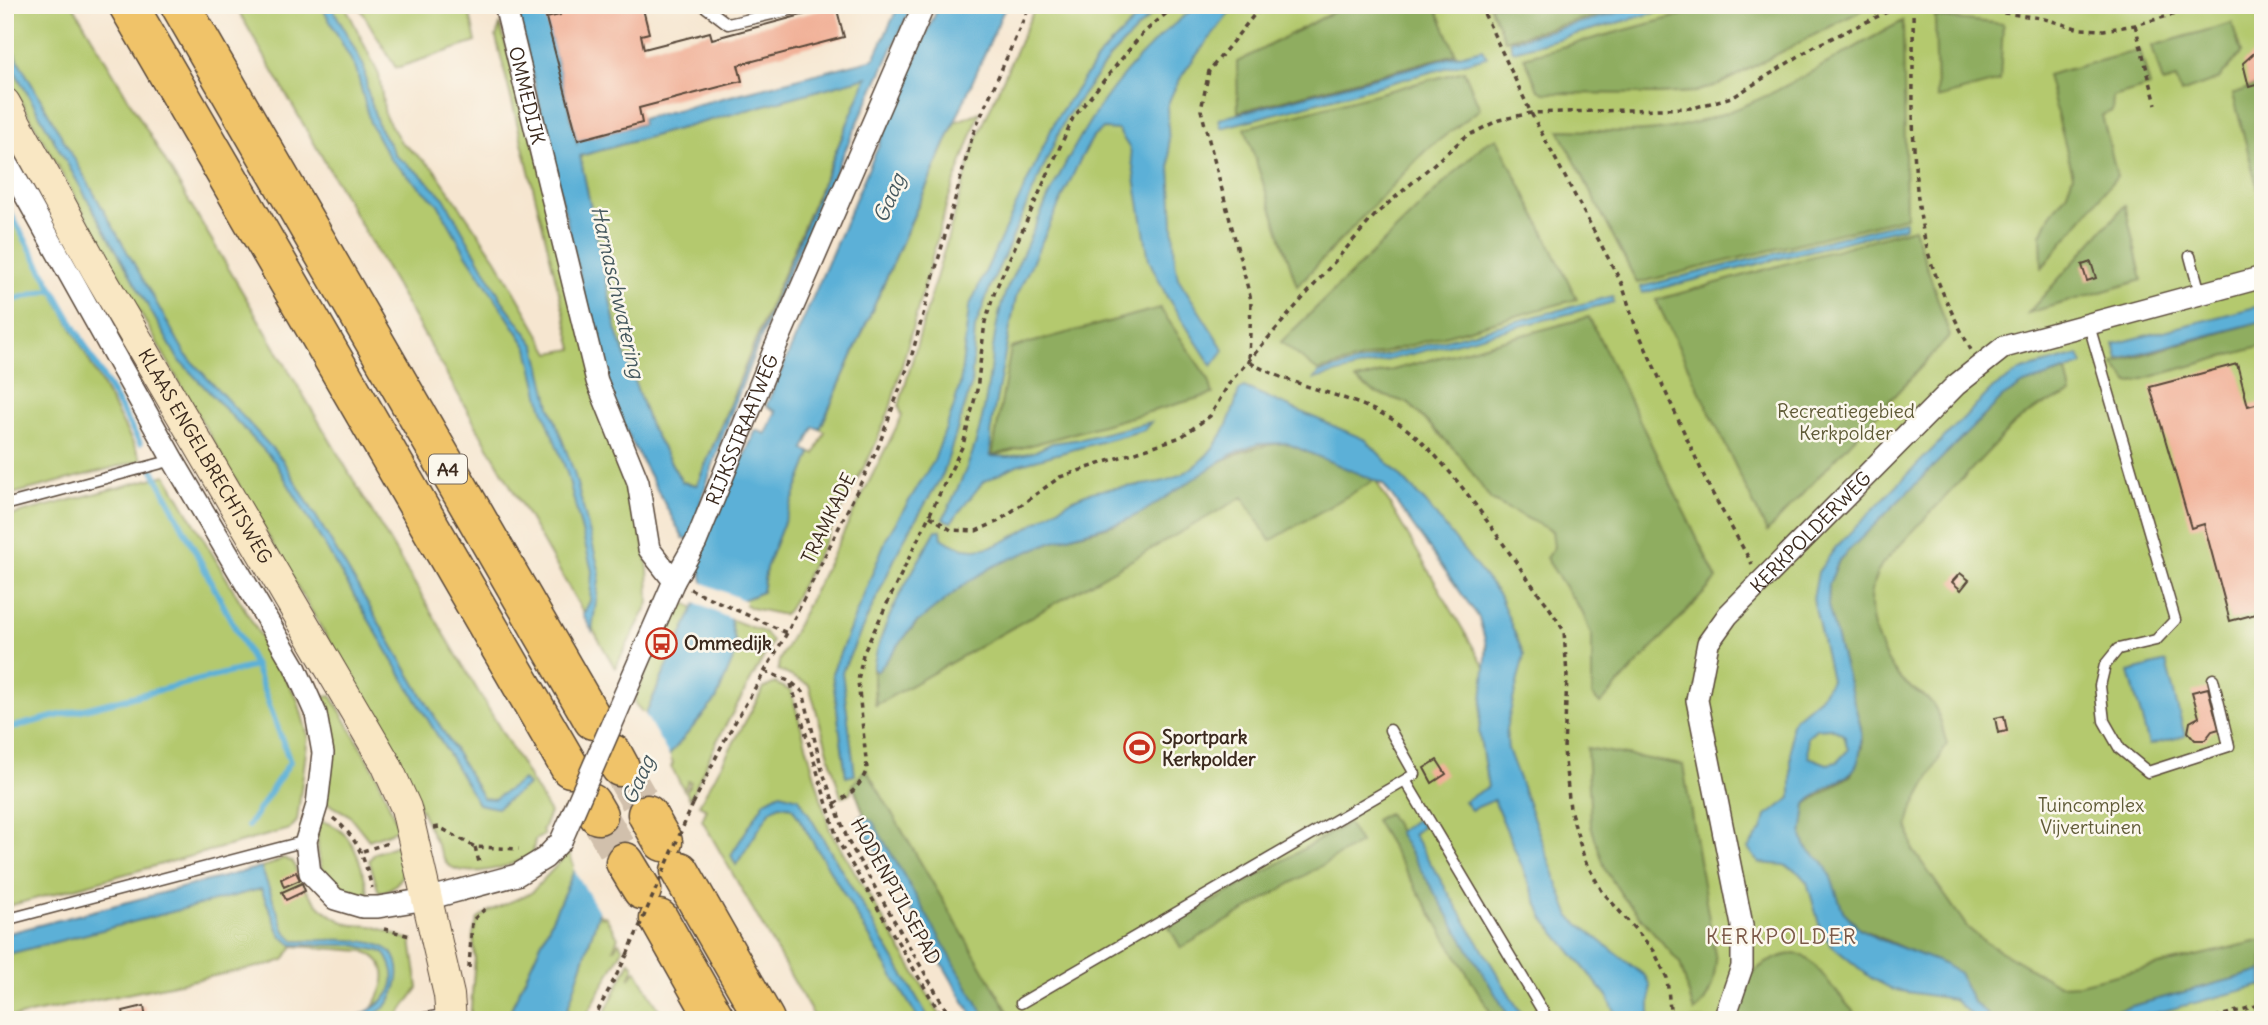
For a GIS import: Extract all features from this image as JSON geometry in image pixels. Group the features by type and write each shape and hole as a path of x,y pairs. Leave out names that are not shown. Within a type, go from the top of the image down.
{"highway":[{"name":"A4","path":"128,5 570,768"},
{"name":"A4","path":"180,5 593,720"},
{"path":"663,842 765,1020"},
{"path":"642,890 716,1020"}],"main road":[{"name":"KLAAS ENGELBRECHTSWEG","path":"5,103 97,271 386,764 413,824 435,897"},
{"path":"435,897 450,1010"}],"street":[{"name":"OMMEDIJK","path":"505,5 597,381 638,482 649,549 683,586"},
{"name":"RIJKSSTRAATWEG","path":"557,846 627,689 683,586 695,542 780,335 924,5"},
{"name":"KLAAS ENGELBRECHTSWEG","path":"5,159 173,460 295,667 316,713 323,753 317,805 306,841 310,873 335,898 370,908 435,897"},
{"name":"KERKPOLDERWEG","path":"1724,1020 1742,967 1742,925 1697,701 1708,643 1728,615 1979,365 2004,347 2088,321 2263,277"},
{"path":"435,897 517,875 557,846"}],"lane":[{"path":"703,5 728,24 812,5"},
{"path":"2190,256 2200,293"},
{"path":"2088,321 2175,620 2156,640 2118,649 2105,665 2100,686 2104,721 2120,749 2148,772 2229,746 2213,679"},
{"path":"5,505 173,460"},
{"path":"1021,1003 1415,774 1390,730"},
{"path":"1405,780 1548,1020"},
{"path":"5,920 306,841"},
{"path":"414,1020 450,1010"}],"path":[{"name":"TRAMKADE","path":"593,1020 627,955 693,804 723,743 787,633 894,410 973,134 1030,5"},
{"path":"834,804 852,794 867,769 858,681 863,654 963,445 977,390 985,322 995,291 1073,118 1142,34 1175,5"},
{"path":"1249,362 1251,300 1201,110 1209,71 1254,15 1270,5"},
{"path":"1480,5 1531,113 1622,284 1635,325 1710,489 1745,555 1763,580"},
{"path":"930,516 951,530 976,531 997,522 1060,477 1181,437 1210,416 1230,382 1376,214 1465,136 1499,120 1531,113 1693,108 1735,96 1815,46 1902,5"},
{"path":"1913,5 1916,184 1923,233 1946,303 1979,365"},
{"path":"1944,5 2041,18 2080,29 2135,26 2209,5"},
{"path":"2135,26 2156,104"},
{"path":"1249,362 1269,373 1353,401 1390,418 1426,443 1547,604 1563,631 1567,676 1564,750 1570,809 1581,848 1602,891 1654,951 1667,978 1671,1020"},
{"path":"683,586 787,633"},
{"path":"765,671 791,682 838,841 944,1020"},
{"name":"HODENPIJLSEPAD","path":"791,682 803,692 817,752 848,841 952,1020"},
{"path":"317,805 350,831 363,851 413,824 439,827 475,847 557,846"},
{"path":"2205,1020 2263,1004"}],"green space":[{"path":"5,5 73,5 550,813 542,831 544,835 535,840 532,855 490,870 467,871 448,865 401,766 186,394 5,73"},
{"path":"235,5 345,5 379,75 385,116 401,142 434,169 496,259 550,353 573,349 496,37 500,25 633,483 648,568 649,603 615,668"},
{"path":"358,5 468,5 476,42 396,68"},
{"name":"Recreatiegebied Kerkpolder","path":"1036,5 2263,5 2263,1020 983,1020 865,817 853,785 850,793 841,797 809,685 778,670 779,661 902,416 899,406 976,140","holes":["1316,455 875,704 873,669 877,672 915,624","1376,481 1388,488 1479,618 1486,637 1486,669"]},
{"path":"1347,5 1435,5 1456,54 1238,112 1237,62"},
{"path":"1489,5 1635,5 1505,40"},
{"path":"1719,5 1872,5 1720,84 1695,92 1544,93 1538,89 1524,57"},
{"path":"1935,17 2003,24 2000,81 1937,98"},
{"path":"1903,21 1906,217 1637,283 1559,130 1644,131 1702,121 1762,98"},
{"path":"2232,23 2241,53 2219,79 2181,93 2176,79 2163,83 2152,46"},
{"path":"2140,50 2150,86 2113,97 2112,111 2102,115 2117,176 2042,268 2041,235 2049,217 2066,194 2073,175 2047,75"},
{"path":"1464,71 1480,109 1425,151 1297,286 1245,128"},
{"path":"868,76 761,326 697,485 682,482 650,426 616,329 580,156"},
{"path":"2253,86 2263,87 2263,209 2233,94"},
{"path":"980,112 947,203 890,409 872,452 789,609 784,615 751,608 740,601 762,592 766,568 811,453 815,454 825,432 820,429 955,122"},
{"path":"1497,138 1577,299 1318,371 1281,342 1483,145"},
{"path":"5,202 142,460 5,496"},
{"path":"2125,205 2142,280 2028,313"},
{"path":"1914,228 1950,336 1767,532 1656,300"},
{"path":"1160,308 1209,380 1213,394 992,456 1011,348"},
{"path":"1589,317 1717,579 1600,704 1592,695 1592,637 1583,614 1546,558 1554,547 1552,531 1491,500 1458,453 1408,403 1375,393 1356,380"},
{"path":"2263,321 2263,346 2129,383 2113,363"},
{"path":"2066,371 2071,394 2040,406 2015,423 1882,564 1875,577 1871,606 1882,650 1898,676 1935,707 1947,744 1912,810 1908,825 1913,850 1968,928 1985,942 2059,985 2079,984 2263,940 2263,971 2080,1020 1993,1020 1973,1002 1958,973 1859,928 1843,911 1823,862 1806,848 1802,836 1806,804 1851,775 1862,747 1861,728 1828,606 1829,584 1839,560 2002,398 2024,384"},
{"path":"1286,443 1375,480 1270,541 1243,497 876,705 873,668 877,672 928,612 976,576 1049,542 1126,520 1203,472 1241,452"},
{"path":"166,475 297,698 308,736 297,821 290,829 5,907 5,517"},
{"path":"688,604 694,608 645,715 635,704 636,695 674,607"},
{"path":"730,619 764,632 772,642 717,741 690,799 686,792 691,782 688,781 684,790 671,767 673,763 669,756 737,650"},
{"path":"775,683 791,691 830,830 943,1020 816,1020 702,820 707,809 699,805 764,688"},
{"path":"331,695 377,775 399,829 369,840 349,815 325,802 319,698"},
{"path":"1587,748 1683,765 1716,961 1711,989 1694,1012 1680,963 1623,897 1606,871 1591,826"},
{"path":"866,769 1013,1020 983,1020 865,817 853,784"},
{"path":"1388,813 1513,1020 1495,1020 1375,820"},
{"path":"318,821 340,830 348,839 359,860 369,896 340,889 324,874 318,850"},
{"path":"1348,823 1360,843 1181,948 1169,927"},
{"path":"404,843 404,868 399,880 388,890 379,893 369,860 375,853"},
{"path":"569,852 575,870 506,1020 470,1020 475,958 473,934 478,919 489,911 531,893"},
{"path":"283,858 293,862 314,900 339,920 349,924 373,926 411,940 418,988 397,1017 369,1016 384,980 381,964 375,957 364,951 293,946 284,960 272,964 5,1019 5,938 272,864"},
{"path":"599,912 602,917 605,916 618,937 613,950 619,942 623,949 584,1020 564,1020"},
{"path":"1794,953 1811,962 1863,1020 1730,1020 1745,984 1758,968"},
{"path":"630,961 634,967 629,979 636,970 665,1020 601,1020"}],"water":[{"path":"321,5 331,5 364,66 367,89 378,125 396,156 419,173 444,198 502,300 536,346 550,406 574,472 600,573 592,631 583,615 590,601 592,571 567,473 542,407 528,348 466,254 438,204 390,159 370,123 356,69"},
{"name":"Gaag","path":"516,5 544,5 577,143 578,140 642,124 641,119 874,59 899,5 912,5 798,253 744,380 699,508 716,517 756,430 766,434 776,411 766,406 939,5 1006,5 820,429 814,427 804,449 811,453 766,568 762,592 740,601 730,619 737,650 716,700 670,754 599,912 564,1020 506,1020 704,586 699,564 705,544 683,538 629,437 604,379","holes":["867,77 697,485 682,482 650,426 616,329 580,156"]},
{"path":"1150,5 1161,5 1110,57 1065,119 991,285 975,328 971,386 943,474 902,543 842,672 855,775 846,777 832,673 887,537 934,460 960,384 969,307 1057,117 1101,54"},
{"path":"1199,5 1235,5 1180,79 1167,107 1175,262 1178,278 1224,350 1212,366 1167,297 1149,260 1130,149 1118,130 1103,129 1093,137 1079,162 1016,297 992,421 990,456 1008,457 1034,452 1052,443 1081,439 1151,422 1144,430 1017,465 983,482 951,522 943,519 966,470 979,431 997,322 1006,291 1043,209 1082,134 1105,99 1132,65 1163,34"},
{"path":"1647,5 1683,5 1513,51 1510,41"},
{"path":"5,37 186,355 282,459 483,798 494,799 523,780 528,785 497,808 478,804 275,462 178,359 5,54"},
{"path":"1482,49 1487,57 1221,128 1219,119"},
{"path":"1905,221 1905,227 1642,293 1640,287"},
{"path":"1613,296 1614,302 1315,379 1319,373"},
{"path":"2263,305 2263,321 2118,359 2114,344"},
{"path":"2079,355 2083,365 2024,384 2002,398 1839,560 1829,584 1828,606 1861,728 1861,747 1853,770 1806,804 1802,836 1806,848 1823,862 1843,911 1859,928 1959,973 1973,1002 1993,1020 1977,1020 1953,999 1894,990 1871,978 1832,946 1821,931 1807,882 1796,870 1784,865 1759,863 1748,848 1762,830 1766,816 1791,798 1791,727 1794,719 1820,697 1831,680 1813,599 1818,572 1836,547 1993,388 2022,370","holes":["1831,728 1844,735 1848,750 1837,762 1827,764 1809,757 1807,737 1816,729"]},
{"path":"1244,387 1366,440 1426,503 1499,595 1524,655 1506,729 1508,749 1570,917 1645,976 1650,985 1650,1020 1619,1020 1607,996 1544,919 1494,800 1471,810 1464,801 1488,787 1479,732 1487,647 1479,618 1383,484 1286,443 1258,444 1232,454 1143,512 1124,521 1051,542 994,566 968,582 915,624 877,672 873,668 891,614 936,530 941,530 942,538 962,548 982,549 1020,533 1077,497 1096,491 1155,483 1178,476 1199,462 1215,445 1227,425 1239,391"},
{"path":"2166,662 2185,736 2149,745 2129,672"},
{"path":"780,793 799,798 930,1020 919,1020 792,807 780,805 771,810 736,865 731,855 765,801"},
{"path":"863,815 873,822 987,1020 975,1020 863,828 859,817"},
{"path":"1417,819 1422,827 1413,834 1525,1020 1511,1020 1398,832"},
{"path":"261,867 285,931 295,941 367,942 387,949 393,955 397,962 398,980 387,1005 374,1015 350,1020 372,1009 388,995 394,976 384,952 354,945 293,945 281,936 261,889 5,955 5,934"},
{"path":"2263,971 2263,985 2130,1020 2080,1020"}],"pier":[{"path":"699,581 746,601 733,620 693,602 701,585"},
{"path":"643,711 671,759 601,915 573,868"}],"building":[{"path":"558,5 642,5 649,33 641,35 644,49 710,32 712,39 836,6 844,37 738,65 742,81 639,108 642,123 578,140 546,18 560,15"},
{"path":"2263,45 2263,83 2249,87 2243,63"},
{"path":"2091,262 2096,278 2087,281 2082,265"},
{"path":"2237,364 2248,406 2263,402 2263,612 2230,621 2204,524 2191,528 2150,387"},
{"path":"1960,573 1969,580 1961,590 1952,582"},
{"path":"2208,688 2219,729 2212,731 2205,740 2195,740 2188,732 2190,722 2199,717 2192,692"},
{"path":"2004,716 2007,731 1998,733 1995,718"},
{"path":"1437,760 1446,774 1432,783 1424,768"},
{"path":"296,872 300,880 284,887 281,879"},
{"path":"302,883 305,891 286,900 282,892"},
{"path":"144,1006 146,1019 125,1020 123,1011"}],"waterway":[{"path":"5,204 140,443"},
{"path":"5,302 53,289"},
{"path":"151,466 255,666 290,762 248,826"},
{"path":"5,729 255,666"}],"tunnel":[{"path":"620,767 647,814"},
{"path":"598,815 625,862"}],"place":[{"name":"Ommedijk","path":"661,643"},
{"name":"Sportpark Kerkpolder","path":"1139,748"}],"district":[{"name":"KERKPOLDER","path":"1782,936"}],"water label":[{"name":"Harnaschwatering","path":"618,292"}],"park label":[{"name":"Tuincomplex Vijvertuinen","path":"2091,816"}]}
